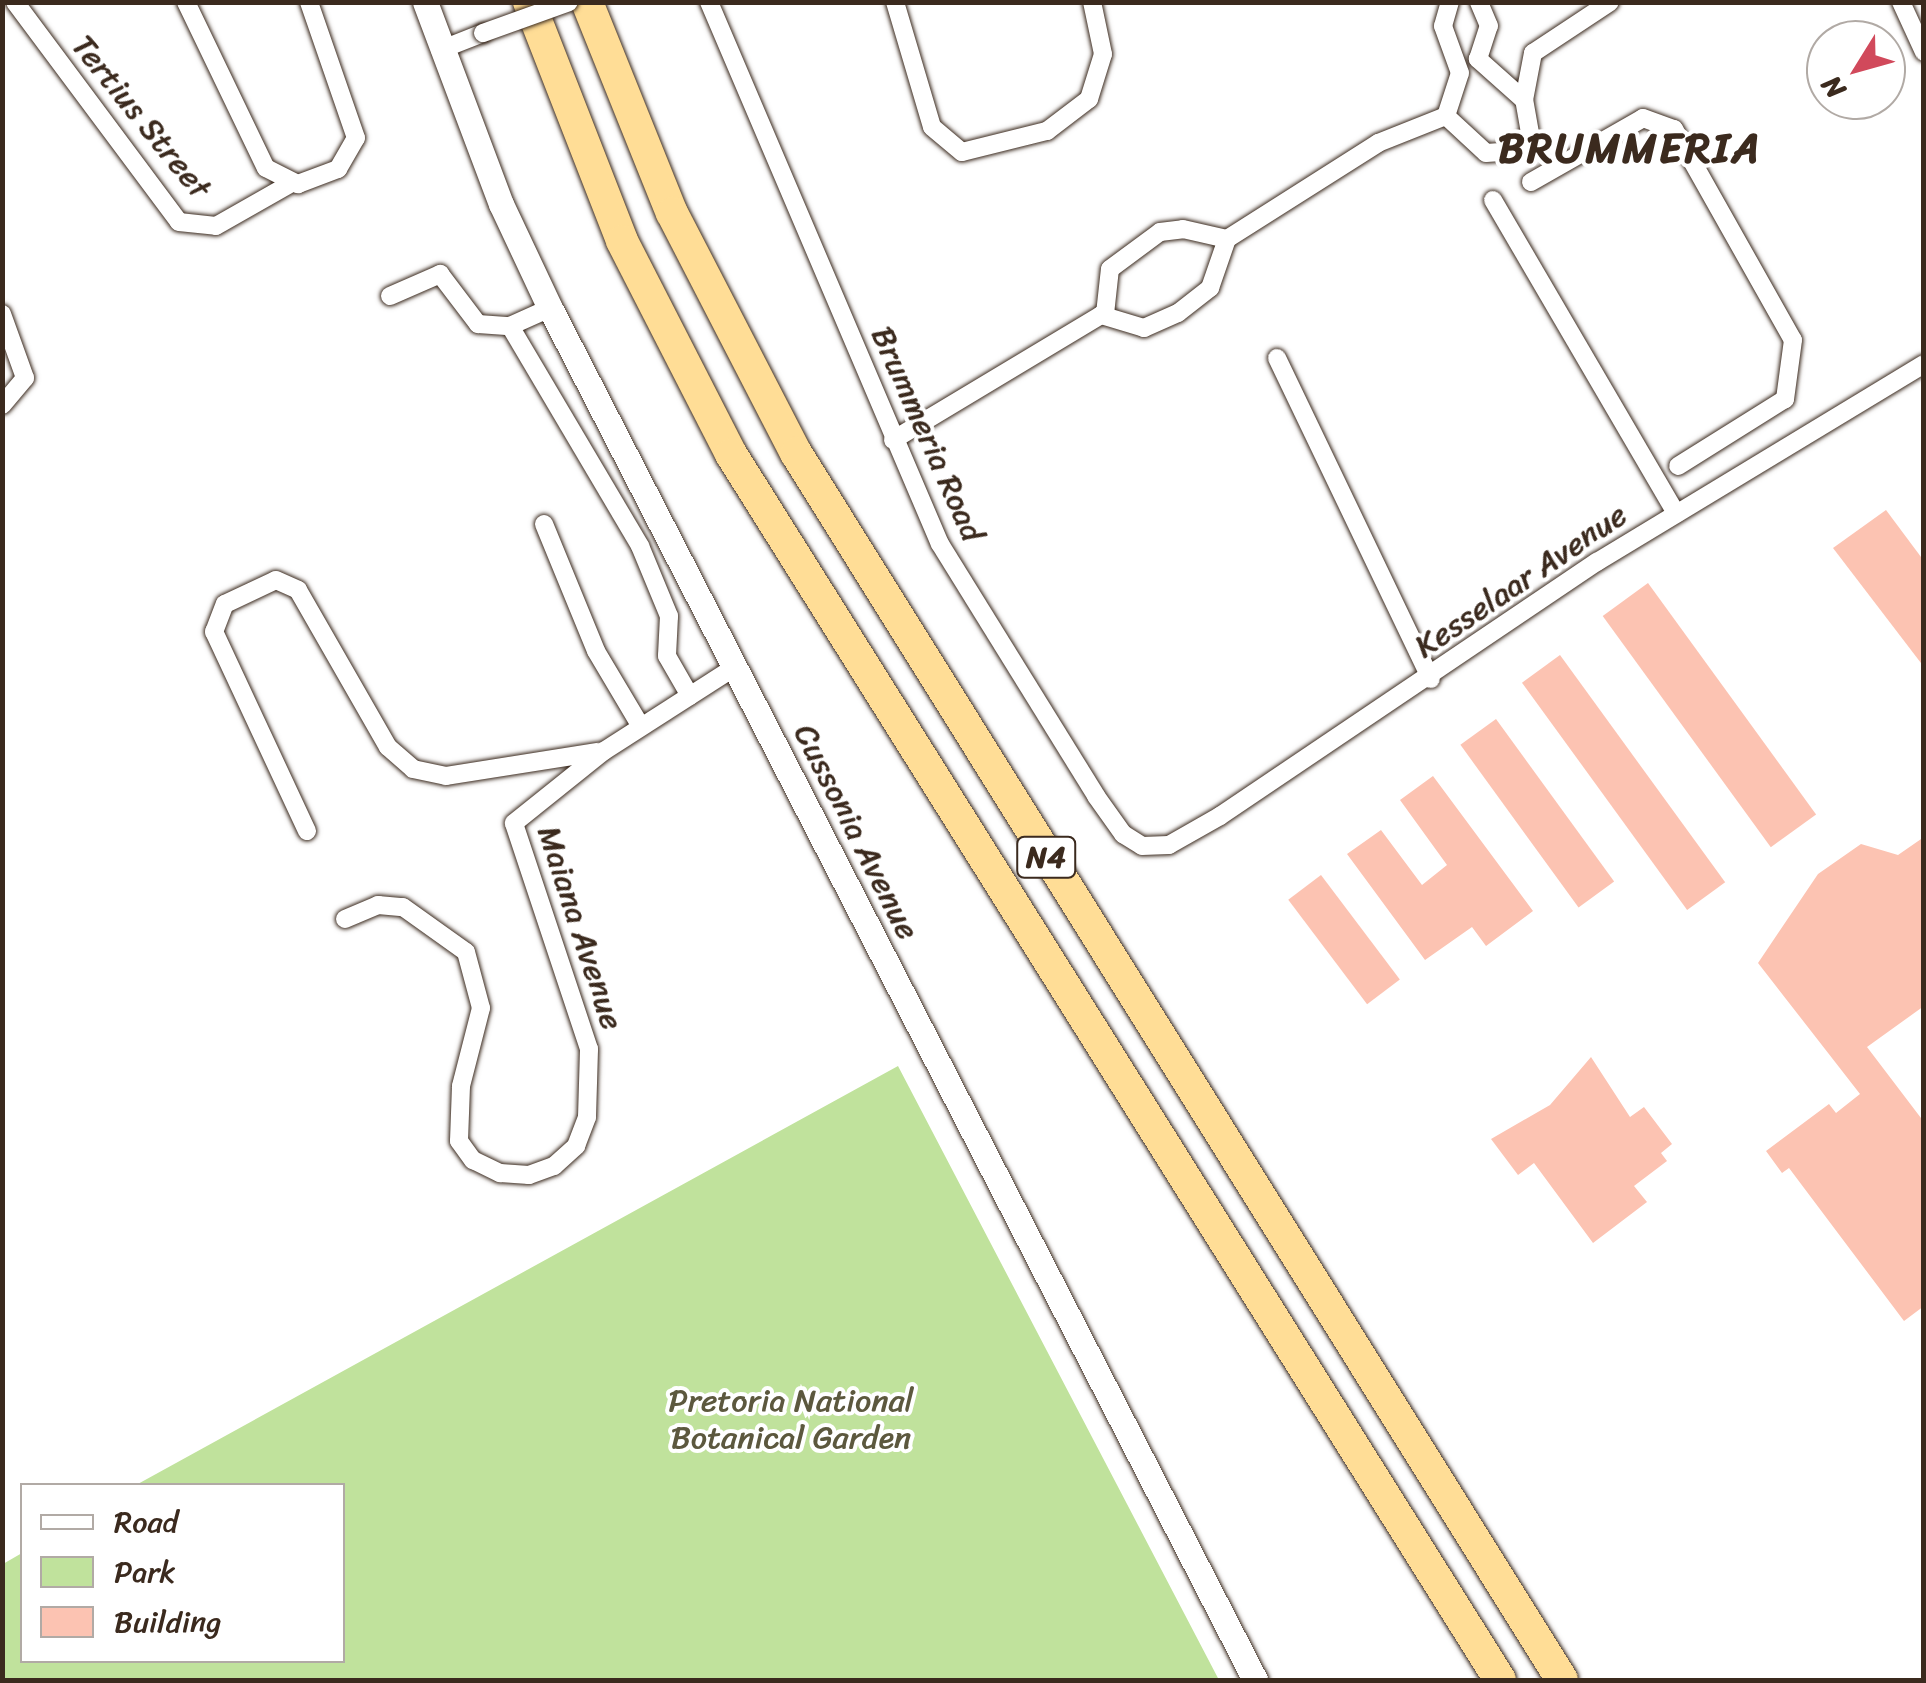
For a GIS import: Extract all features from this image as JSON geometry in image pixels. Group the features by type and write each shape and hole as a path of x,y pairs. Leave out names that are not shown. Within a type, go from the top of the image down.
{"highway":[{"name":"N4","path":"528,2 622,241 731,454 1500,1680"},
{"name":"N4","path":"586,2 672,214 796,453 1562,1680"}],"main road":[{"name":"Cussonia Avenue","path":"425,2 440,50 550,308 1255,1680"}],"street":[{"name":"Tertius Street","path":"15,2 180,222 216,226 290,184 338,169 356,138 309,2"},
{"path":"186,2 266,168 290,184"},
{"path":"440,50 570,2"},
{"name":"Brummeria Road","path":"709,2 893,440 946,554 1096,796 1123,834 1153,847"},
{"path":"895,2 932,127 962,152 1047,131 1090,99 1104,54 1092,2"},
{"path":"1105,314 1144,328 1178,313 1210,288 1227,239 1378,144 1446,116 1460,73 1443,26 1450,2"},
{"path":"1449,41 1464,51 1478,46 1490,26 1479,2"},
{"path":"1446,116 1471,145 1502,154 1530,133 1524,100 1533,53 1610,2"},
{"path":"1901,2 1924,52"},
{"path":"1478,46 1485,72 1524,100"},
{"path":"1531,182 1643,118 1674,129 1793,340 1792,390 1768,415 1678,466"},
{"path":"1494,200 1676,513"},
{"path":"1105,314 1110,268 1152,238 1174,228 1227,239"},
{"path":"390,296 442,275 473,322 510,326 550,308"},
{"path":"2,314 25,388 2,406"},
{"path":"893,440 1105,314"},
{"path":"510,326 640,546 666,608 666,656 690,696"},
{"path":"1277,358 1431,679"},
{"name":"Kesselaar Avenue","path":"1153,847 1182,839 1431,679 1676,513 1924,364"},
{"path":"1768,415 1786,447"},
{"path":"544,524 596,651 640,725"},
{"path":"307,832 214,632 226,604 276,580 298,590 388,747 413,768 446,776 604,750"},
{"name":"Maiana Avenue","path":"346,918 378,905 403,907 466,952 481,1008 461,1086 459,1141 473,1160 500,1173 529,1175 554,1166 576,1146 587,1117 590,1064 575,994 514,823 604,750 734,668"}],"green space":[{"name":"Pretoria National Botanical Garden","path":"898,1066 1219,1680 3,1680 3,1564 20,1554 20,1663 345,1663 345,1483 140,1483"}],"building":[{"path":"1886,510 1924,561 1924,667 1833,548"},
{"path":"1648,583 1816,814 1771,847 1603,616"},
{"path":"1560,655 1725,882 1687,910 1522,683"},
{"path":"1496,719 1614,882 1579,907 1460,745"},
{"path":"1433,776 1533,911 1486,946 1472,927 1425,960 1347,854 1381,830 1422,885 1447,865 1400,800"},
{"path":"1924,837 1924,1006 1867,1047 1924,1122 1924,1306 1904,1321 1789,1168 1782,1173 1766,1151 1829,1104 1836,1113 1860,1094 1758,963 1818,874 1861,844 1898,855"},
{"path":"1321,875 1400,980 1367,1004 1288,900"},
{"path":"1591,1057 1630,1117 1644,1107 1672,1144 1661,1153 1667,1161 1634,1186 1647,1202 1593,1243 1534,1163 1518,1175 1491,1139 1550,1105"}],"district":[{"name":"BRUMMERIA","path":"1630,148"}]}
